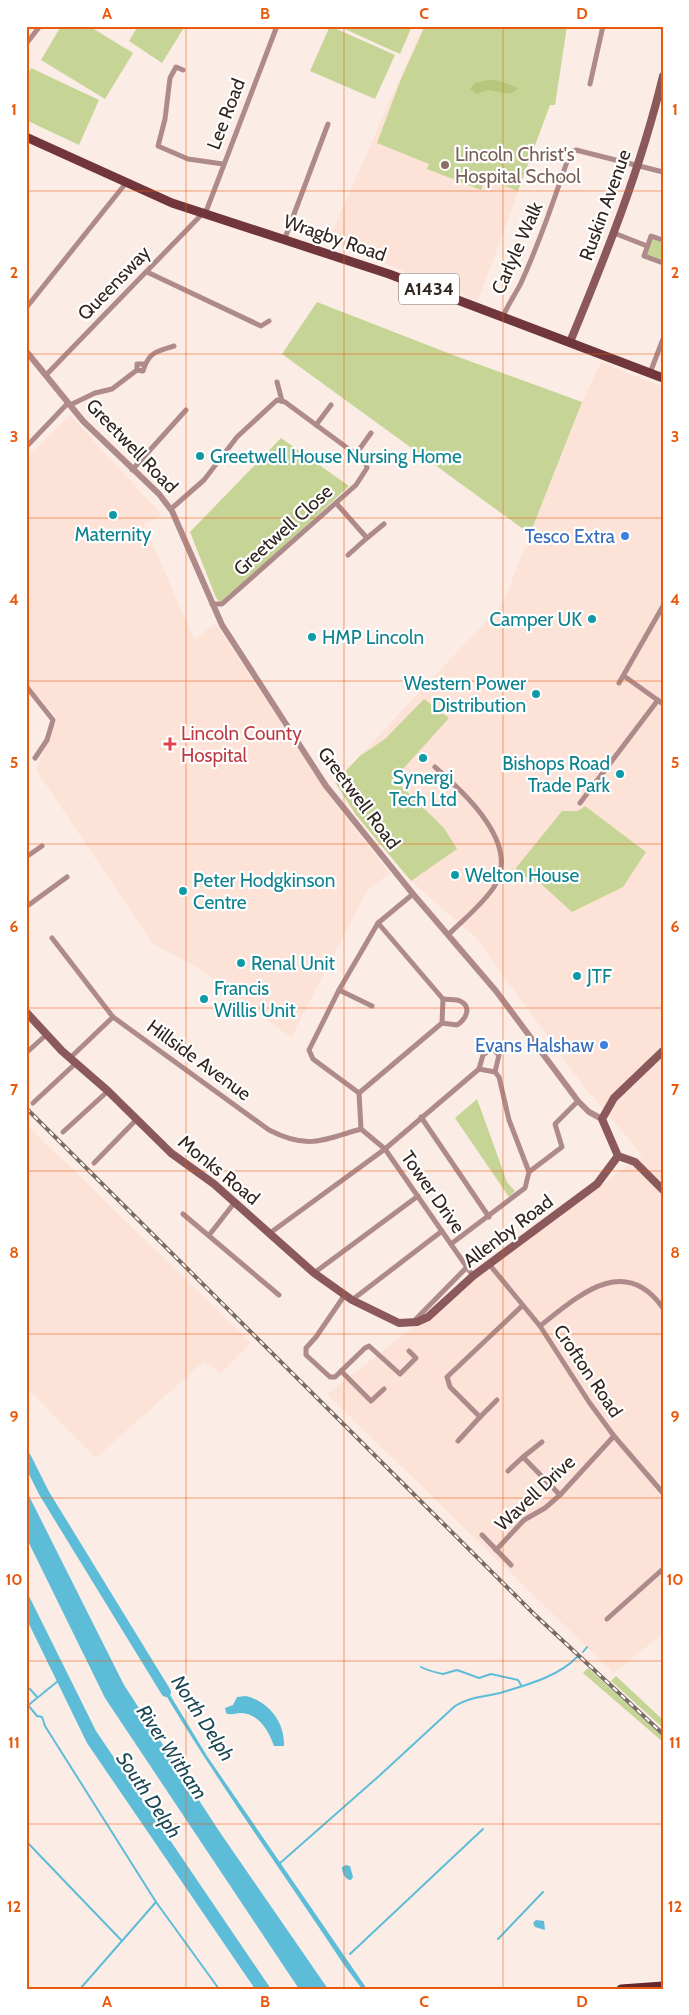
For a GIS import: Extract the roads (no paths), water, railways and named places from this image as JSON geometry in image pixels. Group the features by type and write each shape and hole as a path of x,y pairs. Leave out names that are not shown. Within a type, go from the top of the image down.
{"highway":[{"path":"621,1989 663,1986"}],"main road":[{"name":"Ruskin Avenue","path":"570,342 614,233 660,102 663,76"},
{"name":"Wragby Road","path":"26,137 172,203 285,238 504,317 663,378"},
{"name":"Monks Road","path":"26,1012 46,1035 108,1091 171,1153 214,1184 314,1272 348,1298 389,1319 411,1324"},
{"path":"663,1051 614,1098 602,1119 618,1156 635,1162 663,1190"},
{"name":"Allenby Road","path":"411,1324 428,1317 489,1264 597,1184 618,1156"}],"street":[{"path":"26,44 40,26"},
{"name":"Lee Road","path":"204,212 276,26"},
{"path":"590,84 603,26"},
{"path":"183,70 176,68 170,78 165,119 158,146 188,159 223,164"},
{"path":"285,238 328,124"},
{"name":"Carlyle Walk","path":"504,317 508,302 520,285 555,198 570,153 576,150 637,166"},
{"path":"637,166 663,172"},
{"path":"26,308 126,183"},
{"name":"Queensway","path":"46,375 204,212"},
{"path":"614,233 648,246"},
{"path":"663,240 651,236 644,256 663,263"},
{"path":"147,272 261,326 268,321"},
{"path":"650,373 663,339"},
{"path":"26,447 69,404 95,393 112,389 137,370 137,364 144,364 151,355 174,346"},
{"name":"Greetwell Road","path":"26,351 69,404 105,444 171,509 222,624 326,786 413,894 449,934 507,1005 578,1101 589,1112 602,1119"},
{"path":"277,382 279,401"},
{"path":"279,401 356,454 371,433"},
{"path":"171,509 204,480 237,436 279,401"},
{"path":"316,425 331,405"},
{"path":"132,470 186,410"},
{"name":"Greetwell Close","path":"212,604 222,604 356,485 367,468 365,461 356,454"},
{"path":"336,504 367,538"},
{"path":"348,555 384,524"},
{"path":"619,683 663,606"},
{"path":"580,803 660,702 624,676"},
{"path":"26,686 53,720 47,740 35,758"},
{"path":"435,767 471,802 486,821 495,837 501,855 501,872 494,886 481,903 449,934"},
{"path":"26,857 42,846"},
{"path":"26,907 66,877"},
{"path":"359,1093 313,1059 310,1055 310,1046 339,990 378,923 413,894"},
{"path":"378,923 443,999 460,1001 464,1004 467,1013 464,1020 457,1025 442,1023"},
{"name":"Hillside Avenue","path":"52,938 114,1017 270,1130 289,1140 308,1143 361,1129"},
{"path":"339,990 372,1006"},
{"path":"359,1093 442,1023 443,999"},
{"path":"70,1058 114,1017"},
{"path":"26,1053 46,1035"},
{"path":"270,1233 385,1149 479,1069 482,1055 492,1048 499,1055 495,1072"},
{"path":"33,1103 76,1063"},
{"path":"451,1244 489,1217 524,1188 528,1172 525,1160 516,1145 499,1077 495,1072 479,1069"},
{"path":"63,1132 108,1091"},
{"path":"359,1093 361,1129"},
{"path":"528,1172 562,1147 555,1124 578,1101"},
{"path":"422,1117 489,1217"},
{"path":"94,1162 137,1120"},
{"name":"Tower Drive","path":"361,1129 385,1149 474,1276"},
{"path":"314,1272 418,1196"},
{"path":"210,1234 234,1202"},
{"path":"183,1214 210,1234 279,1295"},
{"path":"409,1351 416,1358 400,1374 370,1346 365,1348 335,1377 330,1377 306,1355 306,1348 348,1298 442,1231"},
{"name":"Crofton Road","path":"489,1264 540,1326 589,1402 614,1436 663,1493"},
{"path":"411,1324 467,1267"},
{"path":"540,1326 574,1299 600,1284 619,1281 636,1283 649,1290 663,1308"},
{"path":"480,1417 450,1386 447,1377 522,1306"},
{"path":"341,1371 371,1401 384,1389"},
{"path":"458,1441 497,1400"},
{"name":"Wavell Drive","path":"496,1550 524,1520 545,1508 560,1495 614,1436"},
{"path":"508,1471 523,1456 542,1442"},
{"path":"523,1456 560,1495"},
{"name":"Wavell Drive","path":"482,1535 511,1565"},
{"path":"607,1619 663,1569"}],"water":[{"path":"26,1490 124,1685 219,1831 328,1989 299,1989 105,1698 26,1537"},
{"path":"26,1590 96,1731 271,1989 255,1989 87,1743 26,1618"},
{"path":"161,1680 207,1756 367,1989 362,1989 344,1965 226,1789 158,1682"},
{"path":"246,1696 262,1703 274,1714 282,1729 284,1746 274,1746 263,1725 248,1714 226,1713 225,1708 233,1705 237,1697"},
{"path":"350,1866 353,1877 351,1880 347,1879 343,1874 342,1867"},
{"path":"536,1920 544,1921 545,1930 535,1927 533,1923"}],"waterway":[{"name":"North Delph","path":"26,1457 44,1493 166,1692"},
{"path":"583,1652 587,1647"},
{"path":"279,1864 455,1706 471,1699 500,1693 541,1680 561,1670 577,1657"},
{"path":"421,1667 443,1674 457,1670 479,1678 491,1674 518,1680 521,1685"},
{"path":"26,1707 58,1681"},
{"path":"26,1689 30,1689 37,1697"},
{"path":"28,1705 37,1716 42,1717 45,1726 156,1902 219,1989"},
{"path":"350,1954 483,1829"},
{"path":"26,1841 122,1941"},
{"path":"498,1939 543,1892"},
{"path":"80,1989 156,1902"}],"railway":[{"path":"26,1108 534,1614 663,1734"}],"place":[{"name":"Lincoln Christ's Hospital School","path":"445,165"},
{"name":"Greetwell House Nursing Home","path":"200,456"},
{"name":"Maternity","path":"113,515"},
{"name":"Tesco Extra","path":"625,536"},
{"name":"Camper UK","path":"592,619"},
{"name":"HMP Lincoln","path":"312,637"},
{"name":"Western Power Distribution","path":"536,694"},
{"name":"Lincoln County Hospital","path":"170,744"},
{"name":"Synergi Tech Ltd","path":"423,758"},
{"name":"Bishops Road Trade Park","path":"620,774"},
{"name":"Welton House","path":"455,875"},
{"name":"Peter Hodgkinson Centre","path":"183,891"},
{"name":"Renal Unit","path":"241,963"},
{"name":"JTF","path":"577,976"},
{"name":"Francis Willis Unit","path":"204,999"},
{"name":"Evans Halshaw","path":"604,1045"}],"water label":[{"name":"River Witham","path":"172,1752"},
{"name":"South Delph","path":"149,1795"}]}
